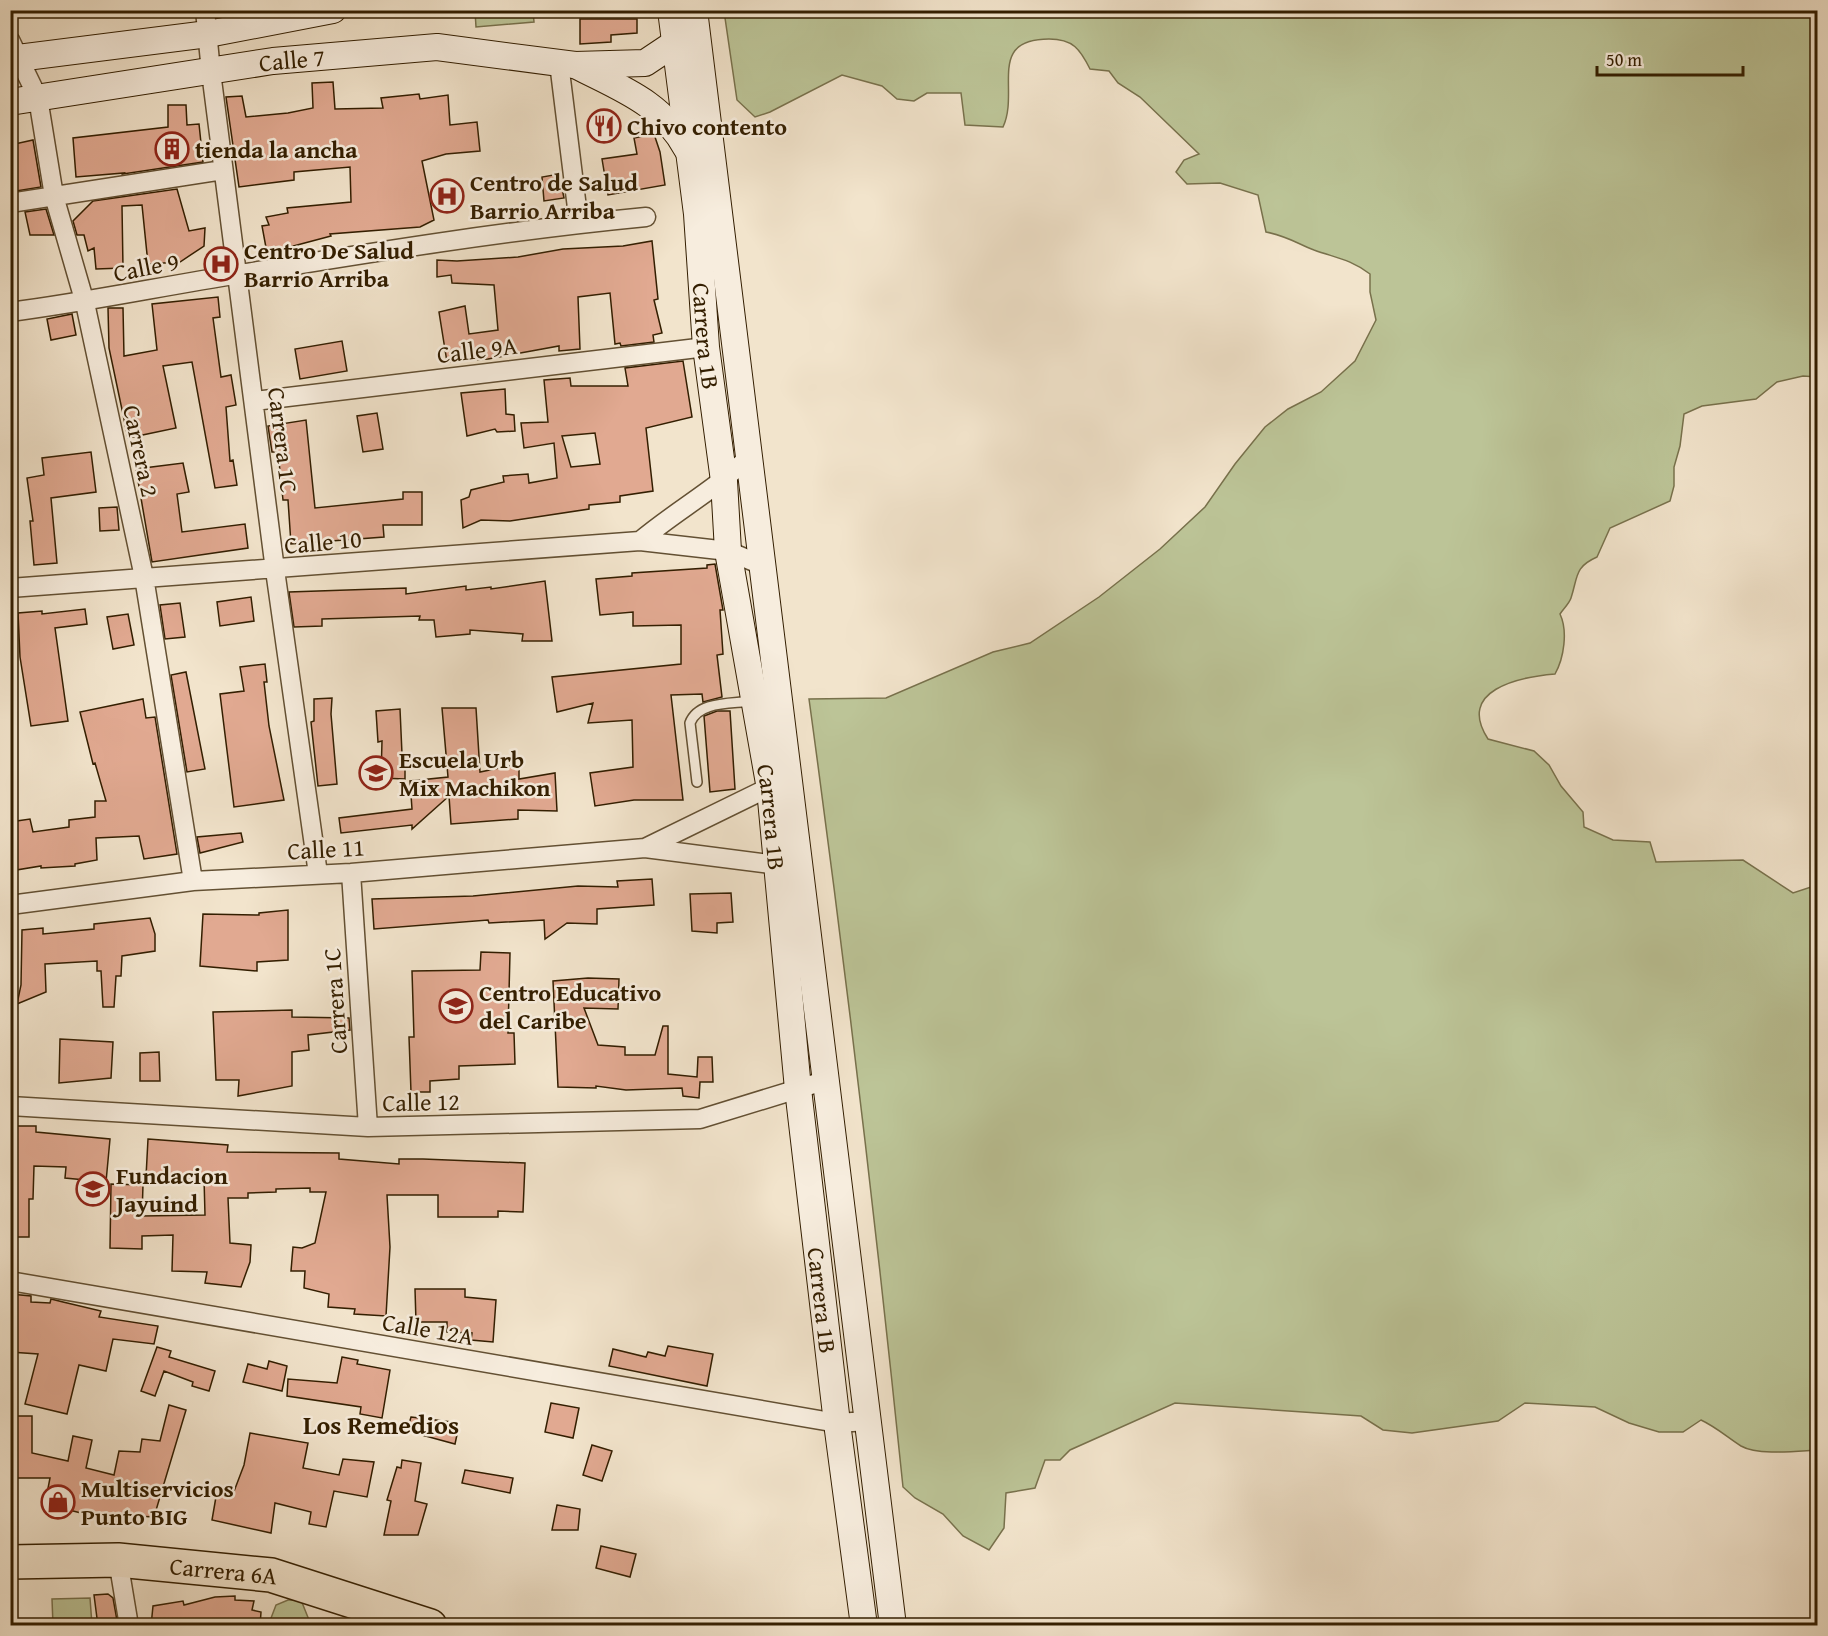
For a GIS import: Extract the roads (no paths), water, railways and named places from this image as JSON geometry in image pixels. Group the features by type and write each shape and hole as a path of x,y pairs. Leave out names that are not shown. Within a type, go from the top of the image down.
{"highway":[{"name":"Carrera 6A","path":"10,1562 118,1560 271,1575 430,1626"}],"street":[{"name":"Calle 7","path":"13,52 206,22 333,10"},
{"name":"Carrera 1B","path":"671,10 688,27 750,456 764,566 780,783 789,863 827,1080 893,1626"},
{"name":"Carrera 1C","path":"206,22 275,570 318,874"},
{"name":"Carrera 1B","path":"688,27 689,154 697,214 706,347 724,481 728,551 754,701 780,783"},
{"path":"567,64 645,63 688,27"},
{"name":"Calle 7","path":"10,102 273,61 436,47 567,64"},
{"name":"Carrera 2","path":"13,52 38,98 54,196 85,303 144,577 193,881"},
{"path":"567,64 645,100 662,115 681,138 689,154"},
{"path":"567,64 579,224"},
{"path":"10,202 223,171"},
{"name":"Calle 9","path":"10,312 85,303 239,274 579,224 646,217"},
{"name":"Calle 9A","path":"254,401 706,347"},
{"path":"640,541 659,524 724,481 750,456"},
{"name":"Calle 10","path":"10,588 640,541 728,551 764,566"},
{"path":"645,848 780,783"},
{"path":"645,848 789,863"},
{"name":"Calle 11","path":"10,904 193,881 351,873 645,848"},
{"name":"Carrera 1B","path":"789,863 798,1089 837,1424 864,1626"},
{"name":"Carrera 1C","path":"351,873 368,1127"},
{"name":"Calle 12","path":"10,1106 368,1127 700,1119 827,1080"},
{"name":"Calle 12A","path":"10,1281 837,1424 868,1421"},
{"path":"118,1560 129,1626"}],"lane":[{"path":"697,782 690,723 693,714 701,708 754,701"}],"place":[{"name":"Chivo contento","path":"604,126"},
{"name":"tienda la ancha","path":"172,149"},
{"name":"Centro de Salud Barrio Arriba","path":"447,196"},
{"name":"Centro De Salud Barrio Arriba","path":"221,264"},
{"name":"Escuela Urb Mix Machikon","path":"376,773"},
{"name":"Centro Educativo del Caribe","path":"456,1006"},
{"name":"Fundacion Jayuind","path":"93,1189"},
{"name":"Multiservicios Punto BIG","path":"58,1502"}],"district":[{"name":"Los Remedios","path":"381,1424"}]}
